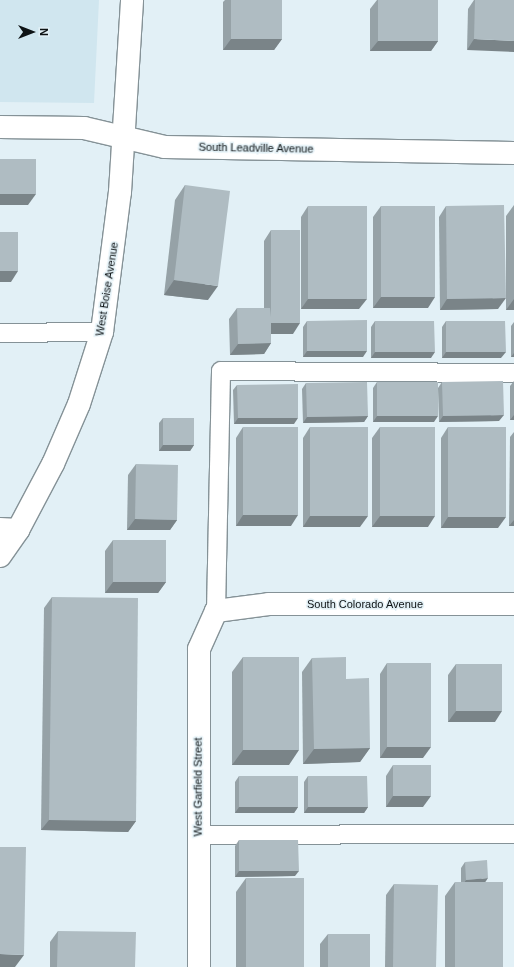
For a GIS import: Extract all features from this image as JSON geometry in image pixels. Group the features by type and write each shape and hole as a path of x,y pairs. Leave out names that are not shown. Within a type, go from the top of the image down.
{"street":[{"name":"West Boise Avenue","path":"0,556 9,529 53,464 79,404 102,332 124,137 132,0"},
{"name":"South Leadville Avenue","path":"0,127 84,128 165,147 514,153"},
{"name":"South Colorado Avenue","path":"216,611 269,604 514,604"},
{"name":"West Garfield Street","path":"199,967 199,649 216,611"}],"lane":[{"path":"0,333 102,332"},
{"path":"216,611 221,372 514,373"},
{"path":"198,835 514,834"}],"shaded area":[{"path":"0,0 99,0 94,103 0,102"}],"building":[{"path":"231,0 282,0 282,39 231,39"},
{"path":"378,0 438,0 438,41 378,41"},
{"path":"475,0 514,0 514,41 474,39"},
{"path":"0,159 36,159 36,194 0,194"},
{"path":"185,185 230,191 218,286 174,280"},
{"path":"504,205 506,298 447,299 446,206"},
{"path":"308,206 367,206 367,299 308,299"},
{"path":"381,206 435,206 435,297 381,297"},
{"path":"271,230 300,230 300,323 271,323 271,343 238,344 237,308 270,308 271,317"},
{"path":"0,232 18,232 18,271 0,271"},
{"path":"367,320 367,351 307,351 307,321"},
{"path":"375,321 434,321 435,352 375,352"},
{"path":"446,321 505,321 506,352 446,352"},
{"path":"503,381 504,415 443,416 442,382"},
{"path":"367,382 368,416 307,417 306,383"},
{"path":"377,382 438,382 438,416 377,416"},
{"path":"298,384 298,418 238,418 237,385"},
{"path":"163,418 194,418 194,445 163,445"},
{"path":"243,427 298,427 298,515 243,515"},
{"path":"310,427 368,427 368,516 310,516"},
{"path":"380,427 435,427 435,516 380,516"},
{"path":"448,427 506,427 506,517 448,517"},
{"path":"136,464 178,465 177,520 135,519"},
{"path":"113,540 166,540 166,582 113,582"},
{"path":"52,597 138,598 136,821 49,820"},
{"path":"243,657 299,657 299,750 243,750"},
{"path":"346,657 346,679 369,678 370,748 314,749 312,658"},
{"path":"387,663 431,663 431,747 387,747"},
{"path":"456,664 502,664 502,711 456,711"},
{"path":"393,765 431,765 431,796 393,796"},
{"path":"239,776 298,776 298,807 239,807"},
{"path":"308,776 367,776 368,807 308,807"},
{"path":"239,840 298,840 299,871 239,871"},
{"path":"0,847 26,847 24,955 0,954"},
{"path":"487,860 488,878 466,880 465,862"},
{"path":"246,878 304,878 304,967 246,967"},
{"path":"455,882 503,882 503,967 455,967"},
{"path":"394,884 438,885 436,967 393,967"},
{"path":"58,931 136,932 135,967 57,967"},
{"path":"328,934 370,934 370,967 328,967"}]}
